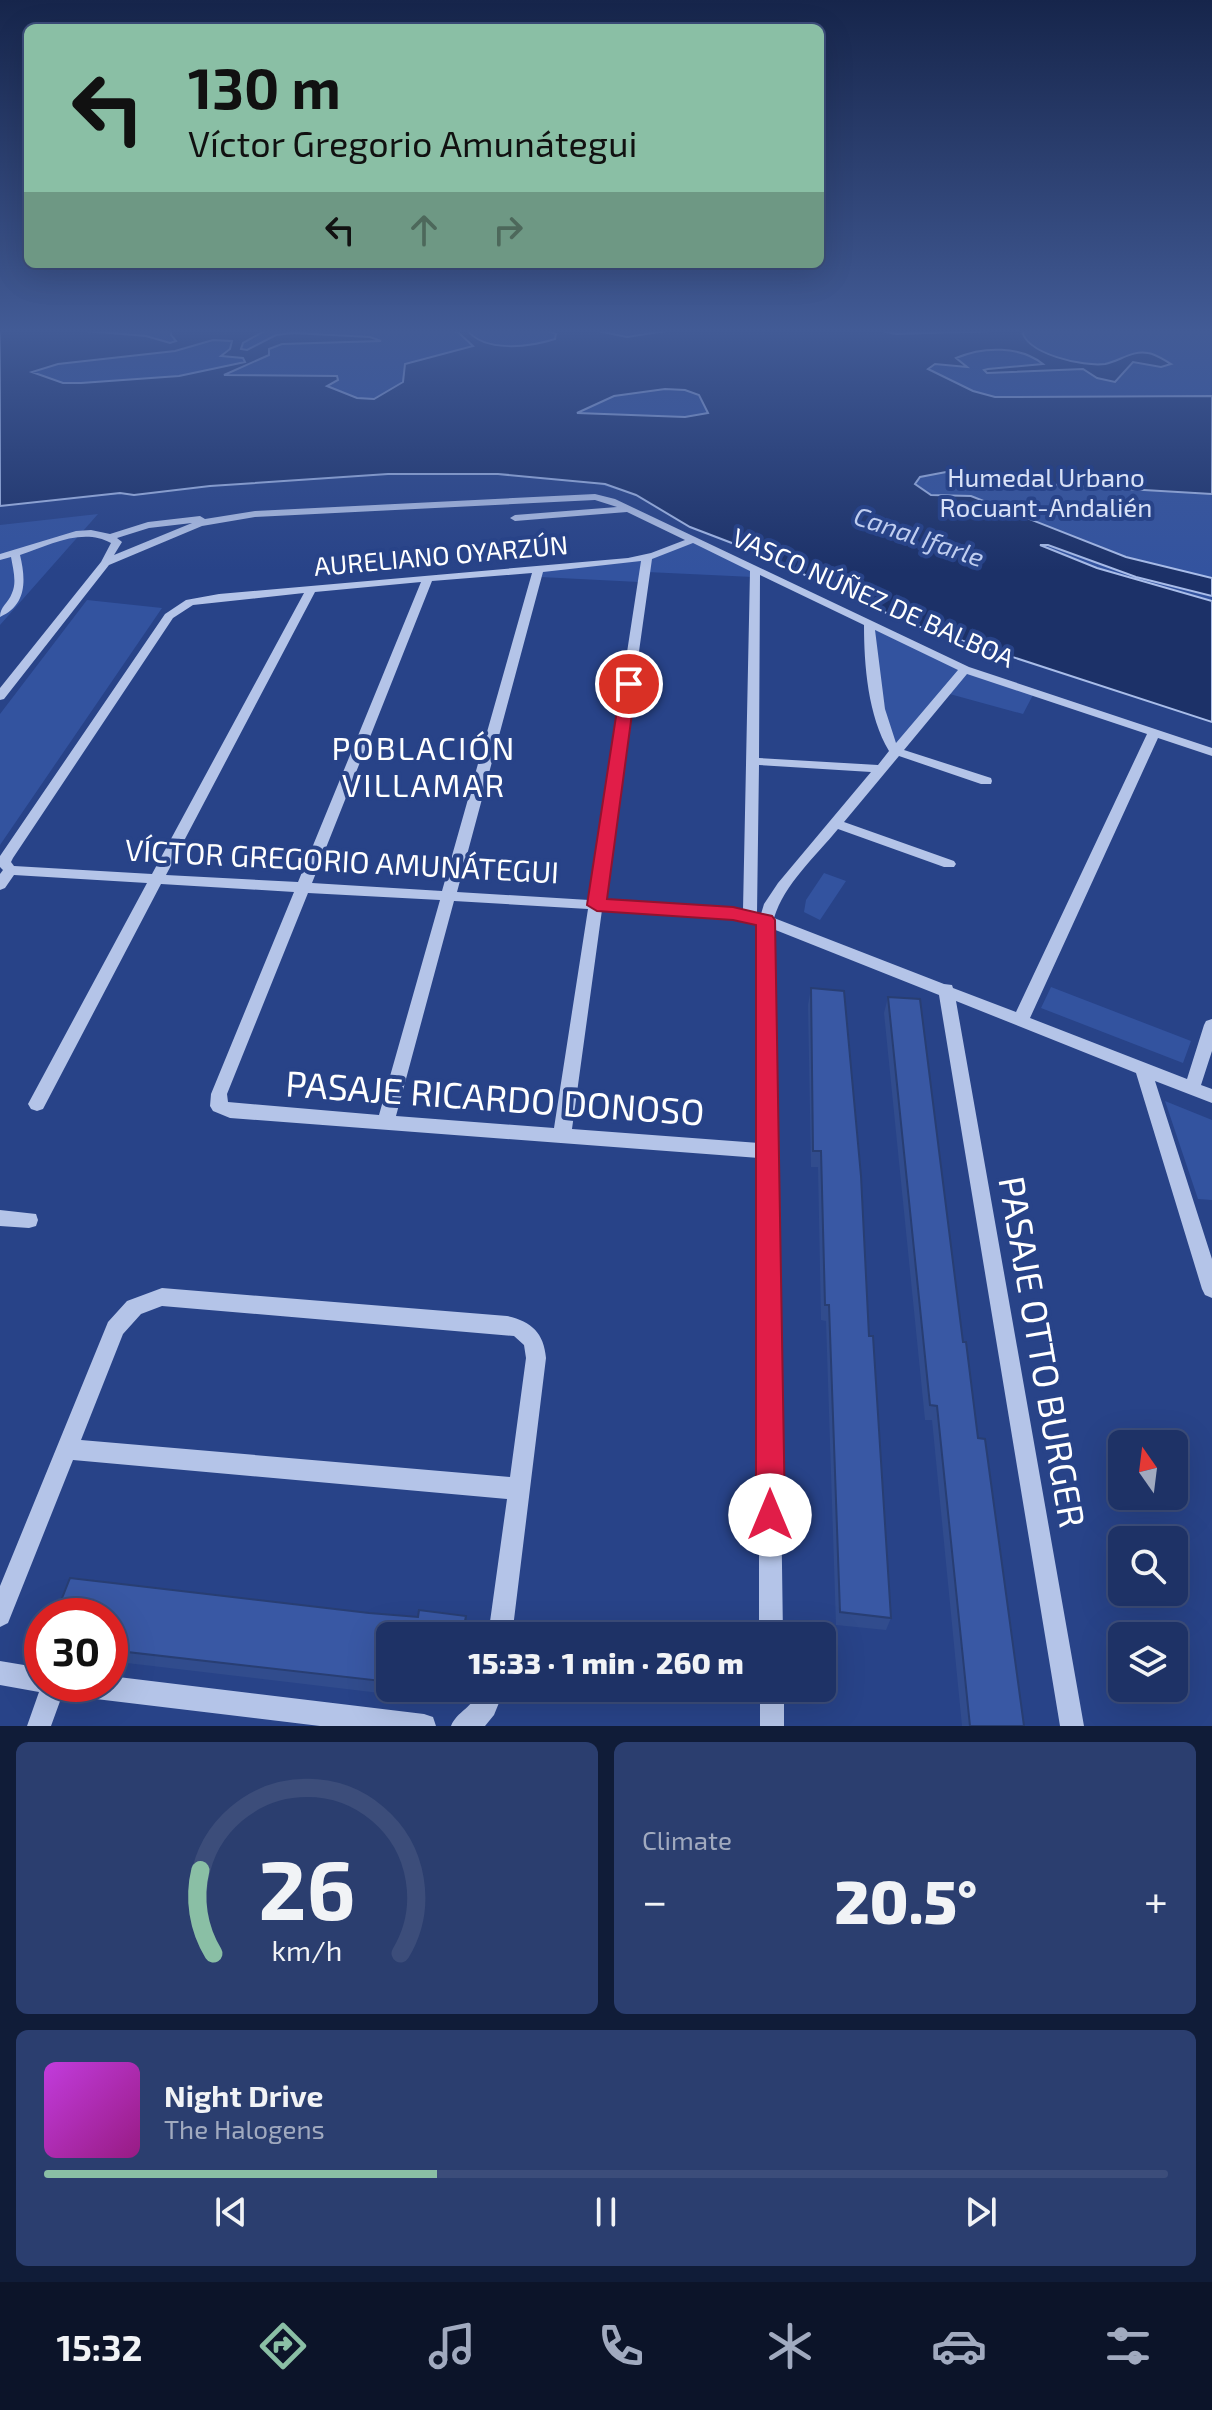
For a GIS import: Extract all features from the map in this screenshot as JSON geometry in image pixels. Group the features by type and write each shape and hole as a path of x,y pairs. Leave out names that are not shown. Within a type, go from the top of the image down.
{"street":[{"name":"VASCO NÚÑEZ DE BALBOA","path":"0,557 67,536 113,543 163,522 571,496 612,501 869,626 965,669 1212,752"},
{"path":"515,518 628,509"},
{"path":"105,563 214,518"},
{"name":"AURELIANO OYARZÚN","path":"10,870 4,863 6,858 171,612 190,602 647,558 693,540"},
{"path":"0,696 105,563 113,543"},
{"path":"0,614 17,597 22,580 15,554"},
{"path":"562,1135 647,558"},
{"path":"386,1122 538,570"},
{"path":"755,571 752,761 768,1151 771,1622"},
{"path":"302,888 428,579"},
{"path":"37,1104 311,589"},
{"path":"869,626 884,733 895,751 986,781"},
{"path":"758,918 965,669"},
{"path":"1021,1019 1154,733"},
{"path":"752,761 880,769"},
{"path":"835,823 949,864"},
{"path":"0,885 10,870"},
{"name":"VÍCTOR GREGORIO AMUNÁTEGUI","path":"10,870 597,905 758,918 946,989 1212,1096"},
{"name":"PASAJE RICARDO DONOSO","path":"302,888 219,1094 219,1106 230,1111 768,1151"},
{"name":"PASAJE OTTO BURGER","path":"946,989 1072,1726"},
{"path":"1192,1088 1212,1025"},
{"path":"1143,1068 1212,1289"},
{"path":"0,1218 29,1220"},
{"path":"0,1615 115,1329 122,1317 147,1300 162,1297 507,1325 520,1327 530,1335 536,1346 502,1622"},
{"path":"67,1449 519,1489"},
{"path":"0,1673 24,1677"},
{"path":"128,1691 424,1726"},
{"path":"39,1726 48,1702"},
{"path":"463,1726 475,1721 488,1702"},
{"path":"772,1702 772,1726"}],"green space":[{"name":"Humedal Urbano Rocuant-Andalién","path":"0,411 1212,411 1212,722 908,623 758,553 690,527 636,495 588,481 615,479 485,472 353,473 0,505"},
{"path":"98,514 0,625 0,525"},
{"path":"693,541 753,571 753,577 647,572 649,558"},
{"path":"644,560 639,582 540,577 542,571"},
{"path":"87,600 162,608 0,845 0,714"},
{"path":"871,628 962,669 895,748 890,739"},
{"path":"966,670 1034,693 1023,714 946,693"},
{"path":"824,873 846,881 820,920 804,912 806,900"},
{"path":"1051,987 1191,1041 1183,1063 1041,1008"},
{"path":"1165,1101 1212,1120 1212,1200 1198,1199"}],"water":[{"name":"Canal Ifarle","path":"0,411 582,411 577,413 685,417 708,413 707,411 1212,411 1212,494 1059,485 946,472 920,477 915,484 931,495 971,496 1126,557 1212,578 1212,596 1136,577 1048,545 1040,545 1097,568 1212,601 1212,722 908,623 758,553 690,527 636,495 605,484 498,474 388,474 210,486 134,495 120,493 0,506"}],"building":[{"path":"811,988 844,991 861,1176 869,1336 873,1336 891,1618 840,1612 821,1151 813,1151"},
{"path":"888,997 920,999 963,1342 966,1342 978,1438 985,1439 1024,1726 970,1726 937,1406 930,1405"},
{"path":"70,1578 369,1613 418,1617 419,1610 466,1616 465,1622 376,1622 376,1680 128,1652 128,1598 62,1598"}],"district":[{"name":"POBLACIÓN VILLAMAR","path":"424,768"}],"route":[{"path":"629,684 597,905 733,913 766,920 770,1515"}]}
